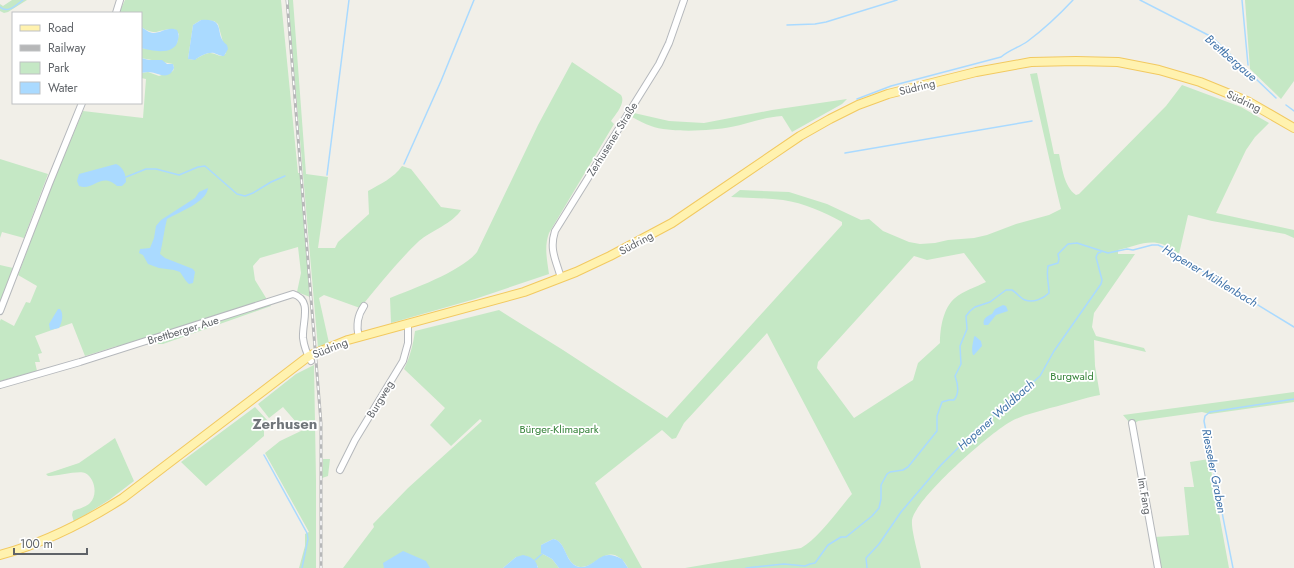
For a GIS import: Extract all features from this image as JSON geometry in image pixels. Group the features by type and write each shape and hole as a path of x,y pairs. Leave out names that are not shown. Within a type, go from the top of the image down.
{"main road":[{"name":"Südring","path":"0,555 42,541 97,514 122,498 310,359 328,348 359,337 524,292 561,278 610,256 672,223 800,136 844,112 888,94 976,72 1031,62 1118,62 1159,70 1200,82 1249,102 1294,128"}],"street":[{"path":"116,12 120,0"},
{"name":"Zerhusener Straße","path":"561,278 553,252 552,241 555,231 659,64 669,43 684,0"},
{"path":"0,311 82,104"},
{"name":"Brettberger Aue","path":"0,385 80,362 293,294 299,296 304,302 303,339 310,359"},
{"path":"359,337 357,323 360,311 364,306"},
{"name":"Burgweg","path":"340,470 355,440 403,361 408,344 408,324"},
{"name":"Im Fang","path":"1132,423 1158,568"}],"green space":[{"path":"12,0 27,0 8,12 4,13 0,11 0,4 3,6"},
{"path":"125,0 281,0 298,173 300,173 310,297 297,292 301,273 298,247 260,258 253,266 255,280 271,306 163,344 117,346 85,356 72,323 35,336 42,353 38,354 40,362 35,362 37,371 0,381 0,321 1,319 14,326 26,302 30,303 37,286 18,275 52,184 83,111 143,118 146,79 142,78 142,73 148,72 159,76 173,71 173,64 142,58 142,48 162,51 177,43 179,34 174,29 157,32 142,28 142,12 119,12","holes":["201,20 214,21 218,24 226,53 222,56 209,53 196,59 188,59 193,25"]},
{"path":"288,0 293,0 306,174 328,177 318,248 335,248 338,242 369,214 368,191 391,177 402,166 411,169 441,207 461,210 453,219 419,241 396,265 360,308 324,295 319,298 329,343 318,348"},
{"path":"1245,0 1294,0 1294,81 1281,99 1250,69"},
{"path":"572,62 621,95 622,101 620,108 611,121 614,124 549,233 546,248 549,274 475,299 391,323 390,298 449,273 470,259 477,252 538,125"},
{"path":"1037,73 1054,154 1059,154 1066,182 1076,195 1079,194 1166,106 1182,85 1241,107 1269,123 1255,137 1246,150 1216,213 1294,230 1294,238 1285,234 1212,221 1188,215 1179,254 1162,244 1151,242 1118,250 1118,254 1135,254 1094,313 1092,327 1096,336 1144,348 1146,352 1094,340 1095,366 1100,395 1035,412 1010,422 971,452 955,467 926,497 916,510 912,520 921,568 685,568 801,548 815,538 852,494 767,333 684,423 676,438 672,439 662,430 595,483 642,568 628,568 620,558 610,554 590,564 580,567 571,562 561,544 553,539 541,545 541,553 552,559 559,568 538,568 538,566 516,557 503,568 343,568 374,527 373,524 408,488 482,421 480,419 451,446 430,425 445,408 404,369 411,351 415,331 499,310 667,418 842,225 842,222 814,208 799,203 777,199 731,197 740,190 789,192 827,204 861,220 869,219 883,231 909,242 920,244 974,238 987,235 1016,224 1049,215 1061,209 1030,74","holes":["964,253 986,282 962,293 951,302 943,319 940,343 918,363 913,380 854,418 817,368 818,362 914,256 927,260"]},
{"path":"847,99 842,104 792,132 782,116 737,126 691,131 659,128 632,117 634,113 669,121 704,123 772,110"},
{"path":"0,159 48,174 24,238 2,232 0,238"},
{"path":"0,265 13,268 0,303"},
{"path":"314,365 316,568 299,568 305,546 305,534 309,532 265,453 280,441 303,430 283,407 269,418 258,404 296,374"},
{"path":"1294,392 1294,402 1210,414 1202,412 1138,421 1134,424 1129,422 1123,415"},
{"path":"255,407 268,421 267,427 264,431 264,436 206,486 181,462"},
{"path":"115,438 134,481 109,500 74,522 72,515 73,511 86,506 90,503 94,496 95,491 91,479 88,475 82,472 48,476 46,474 79,463"},
{"path":"323,459 330,459 328,476 322,478"},
{"path":"1209,459 1229,568 1160,568 1154,537 1189,535 1184,487 1194,487 1190,462"}],"water":[{"path":"201,20 209,20 217,24 221,37 228,49 224,56 209,53 195,60 188,59 193,25"},
{"path":"142,28 148,32 153,33 168,29 177,30 179,36 176,45 168,50 142,48"},
{"path":"142,58 162,60 167,64 173,64 174,68 169,75 148,72 142,73"},
{"path":"116,164 124,171 126,182 122,186 117,186 111,182 102,181 89,186 79,186 77,181 79,174"},
{"path":"208,188 203,198 198,202 167,219 165,227 160,254 165,258 193,269 195,272 193,283 189,284 180,272 159,268 148,264 143,255 139,253 140,249 150,248 154,238 156,226 161,220 195,198 199,192"},
{"path":"1003,305 1006,306 1008,311 996,315 988,325 984,325 985,318 992,314 995,309"},
{"path":"58,309 60,309 62,313 60,326 59,328 50,330 49,324"},
{"path":"975,336 981,341 982,346 973,355 972,346"},
{"path":"553,539 561,544 574,565 579,567 590,564 603,556 608,555 622,559 628,568 559,568 552,559 541,553 541,545"},
{"path":"403,551 426,561 430,568 384,568 383,563"},
{"path":"523,555 533,559 538,568 503,568 516,557"}],"waterway":[{"name":"Brettbergaue","path":"0,7 6,10 23,0"},
{"path":"327,175 349,0"},
{"path":"404,164 441,81 474,0"},
{"path":"787,25 826,22 897,0"},
{"path":"857,99 891,86 1001,57 1034,36 1073,0"},
{"name":"Brettbergaue","path":"1140,0 1212,37 1276,98"},
{"path":"1242,0 1248,65"},
{"name":"Brettbergaue","path":"1286,105 1294,111"},
{"path":"845,153 1032,121"},
{"path":"126,177 146,169 156,169 179,175 198,167 205,166 237,194 245,196 285,176"},
{"name":"Hopener Mühlenbach","path":"746,568 784,564 805,566 815,563 828,545 841,537 846,537 872,516 879,508 881,499 881,485 887,474 890,472 903,470 908,467 937,431 937,416 942,402 954,400 956,397 958,388 955,376 961,364 960,346 967,329 966,316 975,307 990,302 1006,290 1012,290 1028,301 1038,300 1047,295 1049,293 1047,273 1048,266 1058,263 1058,254 1068,244 1077,243 1108,253 1158,245 1294,327"},
{"name":"Hopener Waldbach","path":"867,568 866,558 879,544 901,512 941,465 977,429 1040,376 1054,351 1101,284 1102,280 1096,257 1098,253 1101,252"},
{"name":"Riesseler Graben","path":"1233,568 1204,421 1205,416 1210,412 1294,399"},
{"path":"264,455 307,533 308,539 302,568"},
{"path":"535,560 542,554"}],"railway":[{"path":"287,0 321,423 321,568"}],"district":[{"name":"Zerhusen","path":"285,424"}],"park label":[{"name":"Burgwald","path":"1072,376"},
{"name":"Bürger-Klimapark","path":"559,429"}]}
